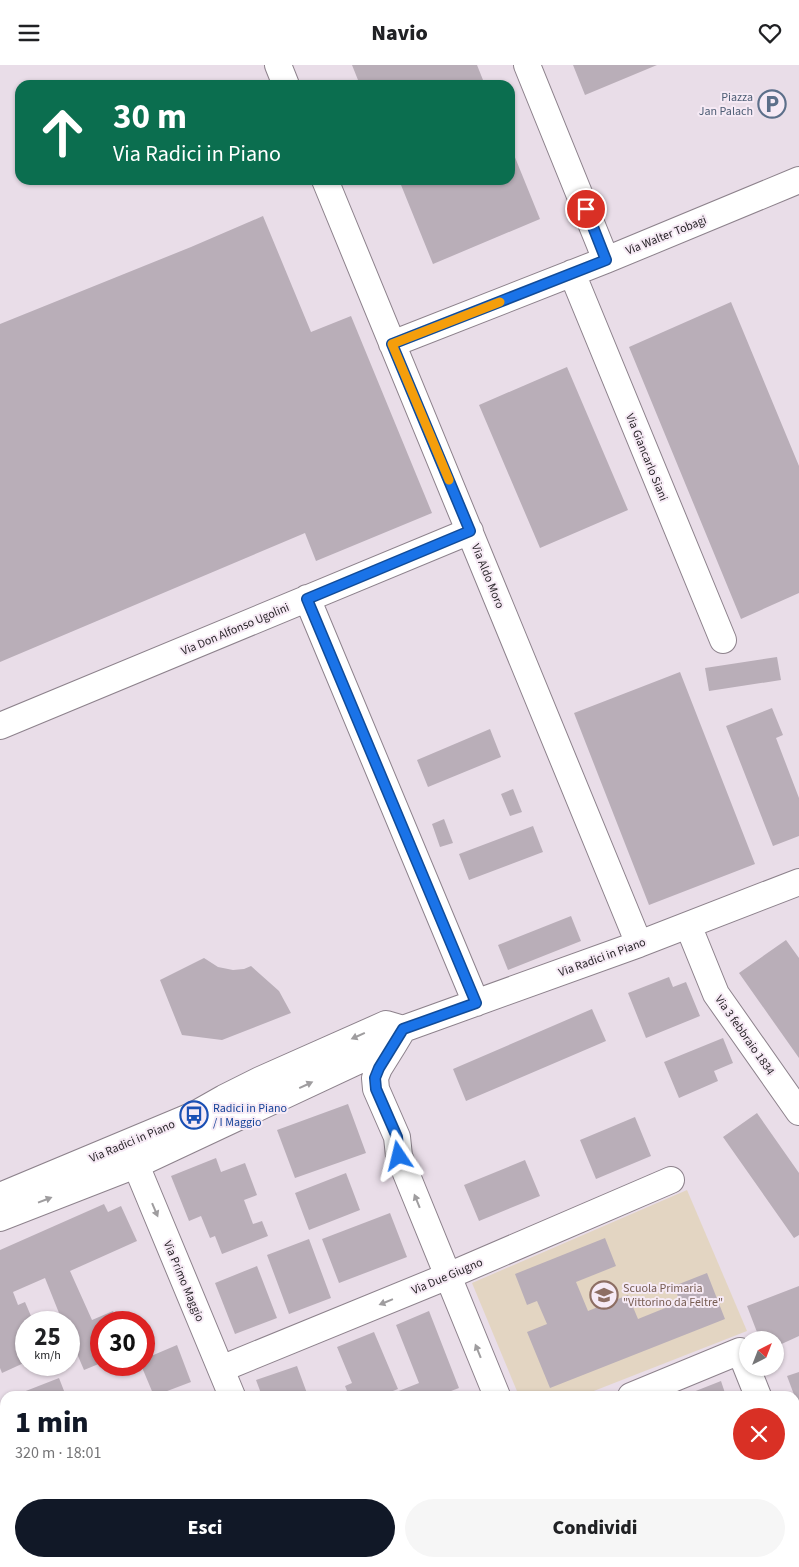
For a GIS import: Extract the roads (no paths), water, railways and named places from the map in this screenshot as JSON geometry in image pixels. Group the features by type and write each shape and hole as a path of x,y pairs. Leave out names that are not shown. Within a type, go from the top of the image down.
{"street":[{"path":"278,65 284,80"},
{"path":"527,65 606,260"},
{"name":"Via Walter Tobagi","path":"392,344 606,260 799,180"},
{"name":"Via Aldo Moro","path":"327,185 639,944"},
{"name":"Via Giancarlo Siani","path":"572,273 723,640"},
{"name":"Via Don Alfonso Ugolini","path":"0,726 470,531"},
{"path":"307,599 476,1003"},
{"name":"Via Radici in Piano","path":"0,1218 136,1165 399,1037 476,1003 639,944 799,882"},
{"name":"Via 3 febbraio 1834","path":"688,925 716,994 799,1112"},
{"name":"Via Radici in Piano","path":"0,1196 194,1115 224,1097 386,1024 399,1037"},
{"path":"399,1037 379,1068 375,1078 376,1089 397,1137 399,1156 494,1391"},
{"name":"Via Radici in Piano","path":"136,1165 136,1153 251,1103 260,1080"},
{"name":"Via Primo Maggio","path":"136,1165 230,1391"},
{"name":"Via Due Giugno","path":"221,1369 448,1276 671,1180"},
{"path":"643,1391 740,1351 756,1391"}],"place":[{"name":"Piazza Jan Palach","path":"772,104"},
{"name":"Radici in Piano / I Maggio","path":"194,1115"},
{"name":"Scuola Primaria \"Vittorino da Feltre\"","path":"604,1295"}]}
